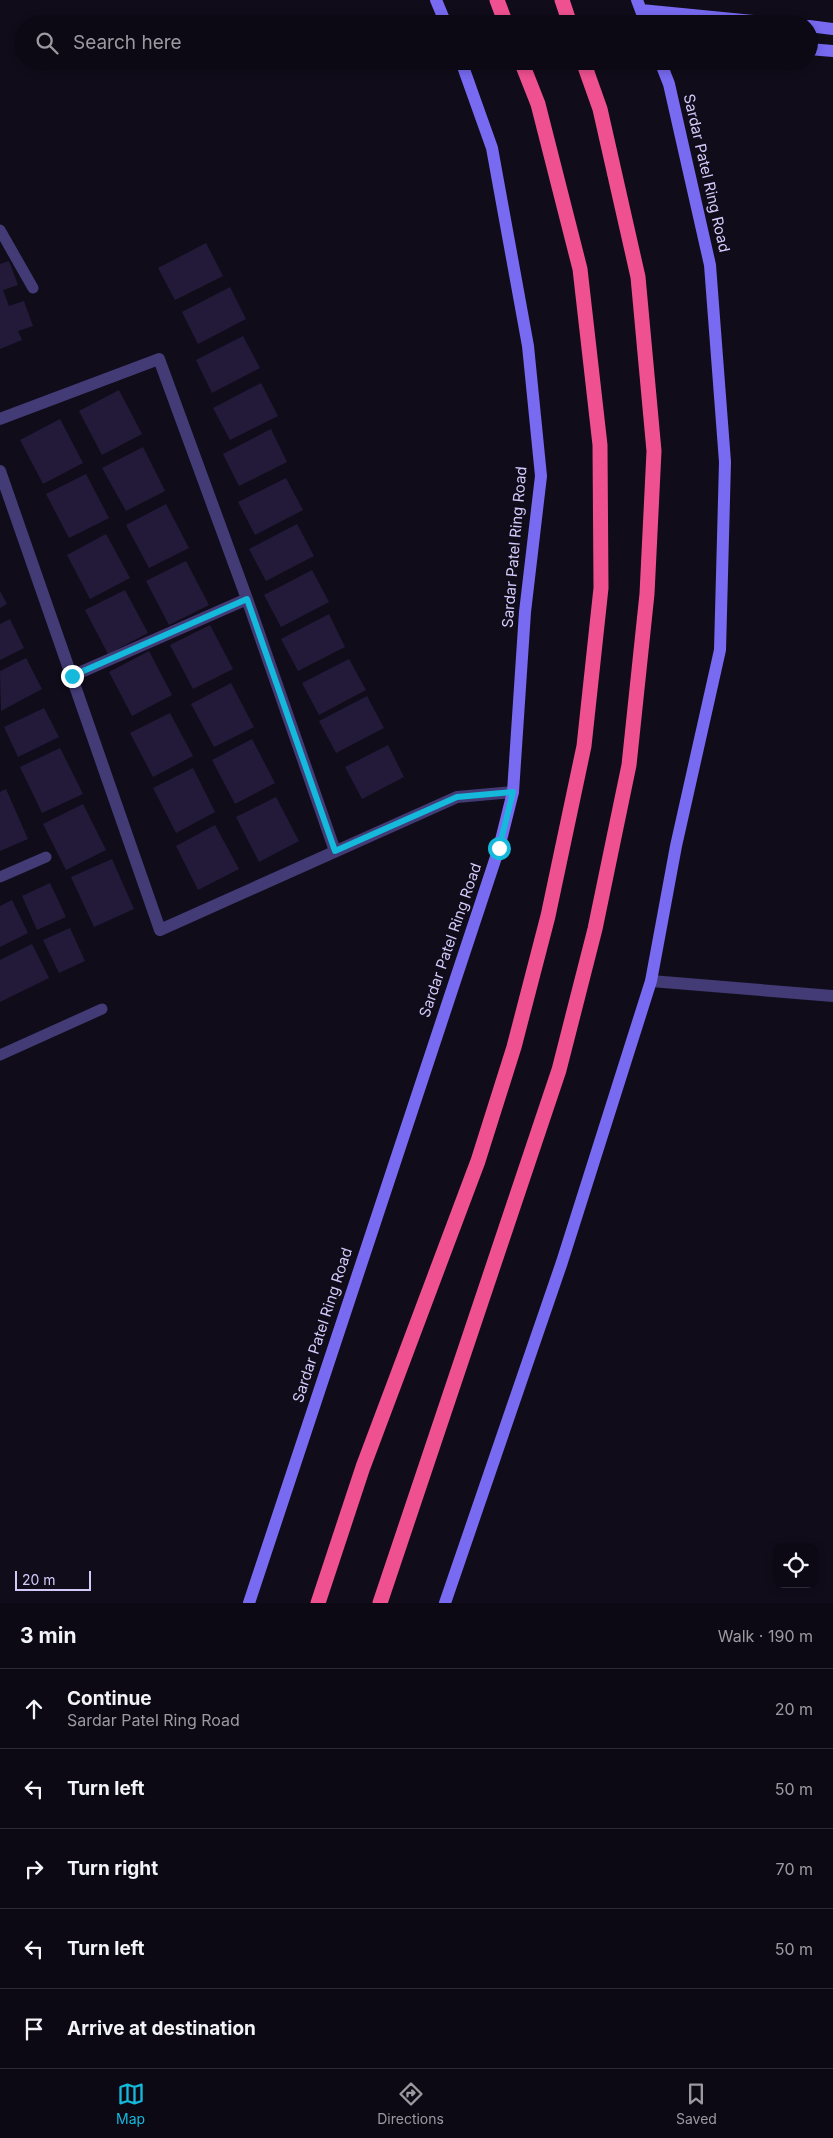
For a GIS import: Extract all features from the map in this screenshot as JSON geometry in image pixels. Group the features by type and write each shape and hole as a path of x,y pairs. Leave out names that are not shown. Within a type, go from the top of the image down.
{"highway":[{"path":"497,0 503,15"},
{"path":"562,0 567,15"},
{"path":"318,1603 364,1467 478,1162 514,1047 548,916 584,746 600,588 600,444 580,269 538,104 525,70"},
{"path":"380,1603 559,1070 595,929 629,764 647,594 654,451 638,277 600,109 586,70"}],"street":[{"path":"436,0 442,15"},
{"path":"639,5 715,15"},
{"path":"818,27 833,28"},
{"path":"818,50 833,51"},
{"name":"Sardar Patel Ring Road","path":"249,1603 496,858 513,792 524,612 541,476 528,346 492,148 464,70"},
{"name":"Sardar Patel Ring Road","path":"445,1603 562,1262 650,982 676,846 720,650 725,462 710,265 669,84 664,70"},
{"path":"0,419 159,359 247,599 335,851"},
{"path":"0,471 160,930 457,797 513,792"},
{"path":"72,676 247,599"},
{"path":"650,982 833,996"}],"lane":[{"path":"0,230 33,288"},
{"path":"0,877 46,857"},
{"path":"0,1055 102,1009"}],"building":[{"path":"206,243 223,276 175,300 158,268"},
{"path":"9,261 18,285 3,290 9,306 24,301 33,326 18,331 22,340 0,349 0,264"},
{"path":"230,287 246,319 198,344 182,312"},
{"path":"243,336 260,368 212,393 196,360"},
{"path":"261,383 278,416 230,440 213,408"},
{"path":"119,390 142,434 102,455 79,411"},
{"path":"60,419 83,463 43,484 20,440"},
{"path":"271,429 287,462 239,486 223,454"},
{"path":"143,447 165,491 126,511 102,468"},
{"path":"86,474 109,518 69,538 46,494"},
{"path":"286,478 303,510 255,535 238,502"},
{"path":"166,504 189,548 149,568 126,525"},
{"path":"297,524 314,556 266,581 249,549"},
{"path":"106,534 130,578 90,599 67,555"},
{"path":"186,561 209,605 169,625 146,581"},
{"path":"312,570 329,602 281,627 264,595"},
{"path":"125,590 148,633 108,654 85,610"},
{"path":"0,591 7,604 0,608"},
{"path":"329,614 345,647 298,671 281,639"},
{"path":"10,619 24,648 0,660 0,624"},
{"path":"210,625 233,669 193,689 170,645"},
{"path":"149,651 172,695 132,716 109,672"},
{"path":"26,658 42,689 1,711 0,671"},
{"path":"349,659 366,690 319,715 302,683"},
{"path":"231,683 254,727 214,747 191,704"},
{"path":"367,696 384,728 336,753 319,721"},
{"path":"44,708 59,737 18,757 4,727"},
{"path":"170,713 193,756 153,777 130,733"},
{"path":"252,739 275,783 235,804 212,760"},
{"path":"388,745 404,777 362,799 345,767"},
{"path":"60,748 83,794 42,813 20,767"},
{"path":"193,768 215,812 176,833 153,788"},
{"path":"6,789 28,839 0,851 0,792"},
{"path":"276,797 299,841 259,862 236,817"},
{"path":"83,804 106,850 66,870 43,824"},
{"path":"215,825 239,869 198,890 176,846"},
{"path":"112,859 134,909 94,927 71,877"},
{"path":"50,883 66,917 37,930 22,896"},
{"path":"12,900 28,933 0,947 0,906"},
{"path":"70,928 85,961 59,973 43,940"},
{"path":"32,944 49,978 0,1002 0,960"}],"route":[{"path":"72,676 247,599 335,851 457,797 513,792 499,848"}]}
